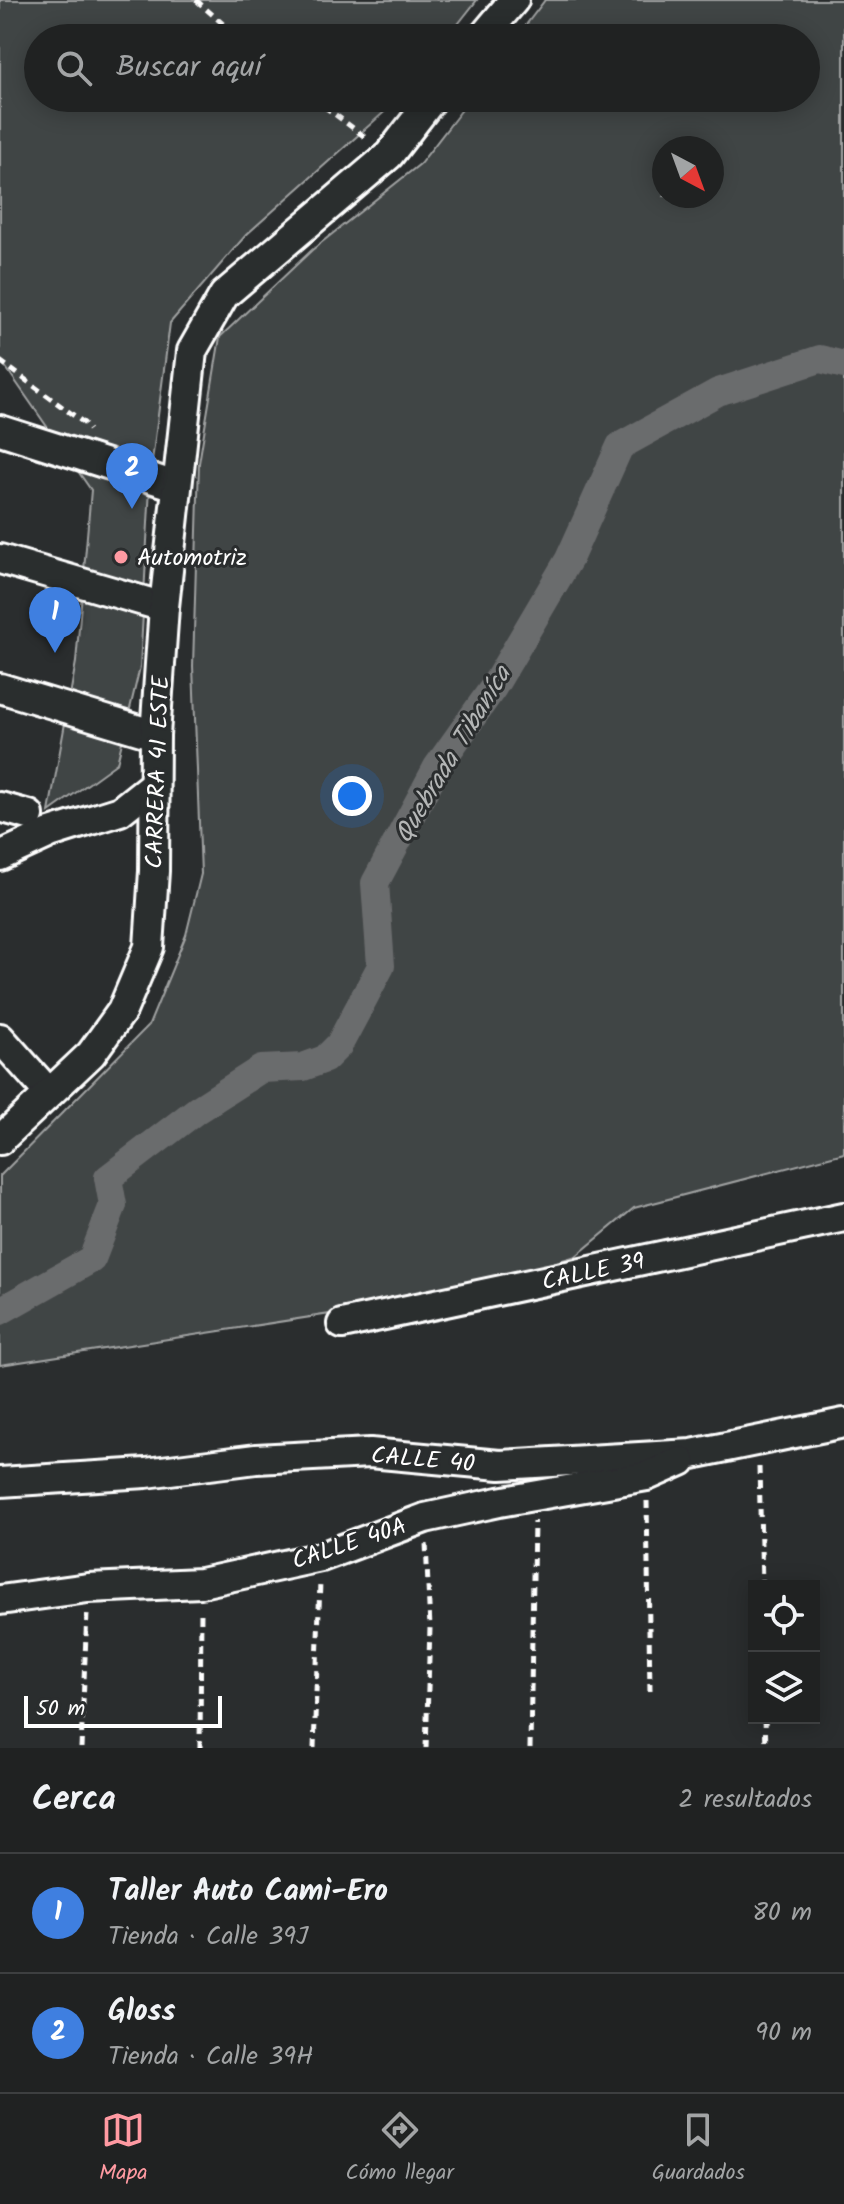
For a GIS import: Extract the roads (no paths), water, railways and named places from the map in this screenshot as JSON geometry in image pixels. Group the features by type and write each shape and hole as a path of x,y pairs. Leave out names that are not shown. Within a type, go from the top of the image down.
{"street":[{"path":"494,24 514,0"},
{"name":"CARRERA 41 ESTE","path":"0,1140 91,1054 122,1011 148,952 154,871 155,735 164,607 192,351 224,295 389,155 422,112"},
{"path":"0,430 176,486"},
{"path":"0,559 164,607"},
{"path":"0,688 155,735"},
{"path":"0,856 50,833 120,811 154,784"},
{"path":"0,807 29,815"},
{"path":"0,1038 49,1093"},
{"name":"CALLE 39","path":"342,1324 844,1217"},
{"name":"CALLE 40","path":"0,1482 146,1473 256,1459 370,1453 500,1465 692,1454 844,1423"},
{"name":"CALLE 40A","path":"0,1600 88,1588 201,1583 321,1557 425,1518 647,1476 670,1468 692,1454"}],"waterway":[{"name":"Quebrada Tibaníca","path":"0,1311 92,1259 113,1205 108,1178 197,1110 261,1069 303,1067 325,1059 339,1045 381,966 375,883 437,767 493,688 569,559 620,446 718,392 820,359 844,365"}],"place":[{"name":"Gloss","path":"132,509"},
{"name":"Automotriz","path":"121,557"},
{"name":"Taller Auto Cami-Ero","path":"55,653"}]}
